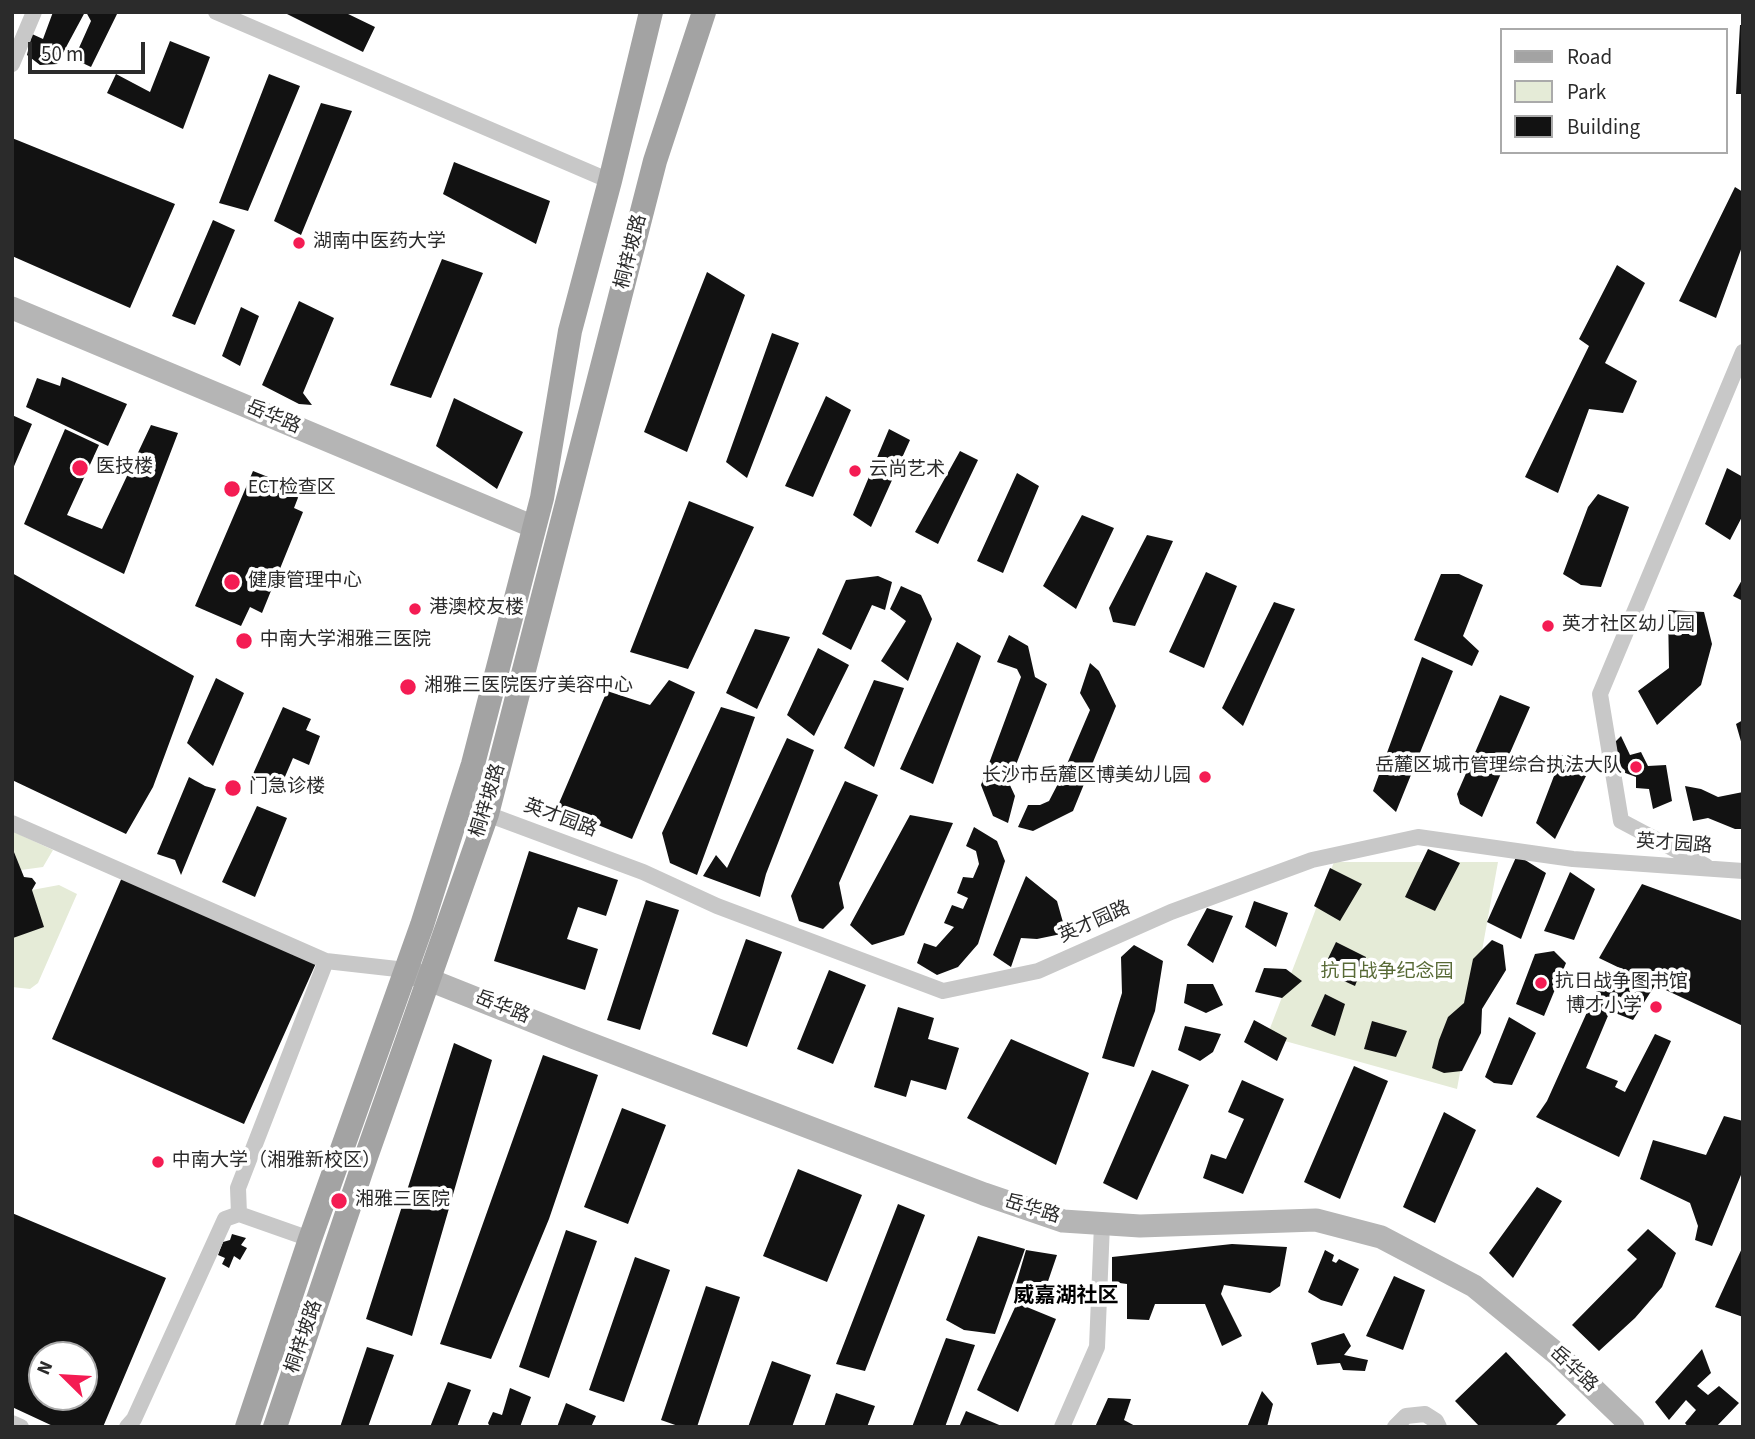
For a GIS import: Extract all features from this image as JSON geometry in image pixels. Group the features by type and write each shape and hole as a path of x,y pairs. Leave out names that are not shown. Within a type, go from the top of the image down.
{"main road":[{"name":"桐梓坡路","path":"247,1427 406,970 472,764 542,498 570,331 651,12"},
{"name":"桐梓坡路","path":"610,181 664,12"},
{"name":"桐梓坡路","path":"275,1427 486,814 691,12"},
{"name":"桐梓坡路","path":"655,161 704,12"}],"street":[{"path":"12,64 34,12"},
{"path":"216,12 610,181"},
{"name":"岳华路","path":"12,308 534,527"},
{"path":"1712,869 1621,821 1600,694 1743,352"},
{"name":"英才园路","path":"486,814 643,872 717,906 943,991 1038,971 1171,912 1312,860 1418,837 1573,859 1743,871"},
{"path":"12,823 326,961 406,970"},
{"path":"239,1214 238,1188 326,961"},
{"name":"岳华路","path":"406,970 575,1038 984,1194 1062,1221 1140,1226 1316,1220 1381,1237 1474,1286 1557,1354 1633,1427"},
{"path":"127,1427 134,1419 225,1220 239,1214 310,1240"},
{"path":"1062,1427 1097,1346 1102,1224"},
{"path":"1395,1427 1406,1416 1425,1414 1436,1421 1439,1427"},
{"path":"12,1423 21,1427"}],"green space":[{"path":"12,831 53,850 43,867 21,870 12,847"},
{"name":"抗日战争纪念园","path":"1334,862 1498,862 1457,1089 1267,1036"},
{"path":"59,885 77,894 38,983 30,989 12,987 12,936 43,927 32,890"}],"building":[{"path":"53,12 85,12 57,64 40,65 27,55 32,34 43,39"},
{"path":"86,12 118,12 91,67 74,59 91,21"},
{"path":"283,12 344,12 375,27 363,52"},
{"path":"1740,25 1743,25 1743,94 1736,94"},
{"path":"170,41 210,57 183,129 107,93 116,74 150,92"},
{"path":"269,74 300,86 248,211 219,203"},
{"path":"321,103 352,111 301,235 274,221"},
{"path":"12,138 175,204 130,308 12,256"},
{"path":"454,162 550,201 536,244 443,194"},
{"path":"1735,187 1743,192 1743,244 1716,318 1679,301"},
{"path":"213,220 235,230 195,325 172,316"},
{"path":"442,259 483,273 431,398 390,385"},
{"path":"1617,265 1645,283 1605,363 1637,381 1623,413 1589,409 1558,493 1525,477 1589,346 1579,339"},
{"path":"707,272 745,295 687,452 644,432"},
{"path":"299,301 334,318 303,393 312,405 299,404 262,385"},
{"path":"241,307 259,316 240,366 222,356"},
{"path":"772,333 799,343 747,478 726,462"},
{"path":"62,377 127,404 108,446 26,407 37,378 60,386"},
{"path":"826,396 851,410 813,497 785,486"},
{"path":"454,398 523,432 497,489 436,446"},
{"path":"12,415 32,424 12,471"},
{"path":"151,425 178,433 124,574 24,524 65,429 99,445 67,515 102,529"},
{"path":"889,429 910,440 871,527 853,515"},
{"path":"960,451 978,460 938,544 915,532"},
{"path":"1727,468 1743,477 1743,515 1730,540 1705,524"},
{"path":"253,471 301,490 294,508 303,512 262,613 250,607 241,626 195,606"},
{"path":"1017,473 1039,486 1003,573 977,561"},
{"path":"1598,494 1629,507 1601,587 1581,585 1563,574 1588,507"},
{"path":"689,501 754,527 688,669 630,652"},
{"path":"1082,515 1114,528 1076,609 1043,586"},
{"path":"1147,535 1173,541 1135,626 1113,622 1109,608"},
{"path":"1206,572 1237,586 1204,668 1169,652"},
{"path":"12,573 194,676 153,787 126,834 12,780"},
{"path":"1441,574 1459,574 1483,585 1463,636 1479,651 1472,666 1414,640"},
{"path":"878,576 892,582 885,610 872,605 851,650 822,634 846,580"},
{"path":"1743,578 1743,601 1733,596"},
{"path":"901,586 921,595 932,619 908,681 881,661 906,621 890,609"},
{"path":"1274,602 1295,609 1243,726 1222,708"},
{"path":"1668,610 1704,612 1712,644 1701,685 1657,725 1638,691 1669,668"},
{"path":"755,629 790,637 757,709 726,693"},
{"path":"1009,635 1028,646 1035,677 1047,684 1009,783 1015,796 1008,823 993,816 981,785 1021,677 1017,669 997,662"},
{"path":"957,642 981,656 933,784 900,769"},
{"path":"818,648 849,665 814,736 787,715"},
{"path":"1422,657 1453,671 1396,812 1373,791"},
{"path":"1090,663 1099,671 1116,706 1073,811 1033,831 1018,827 1028,805 1040,805 1049,801 1061,778 1090,710 1080,693"},
{"path":"216,678 244,693 213,766 187,743"},
{"path":"669,680 695,692 632,839 557,808 607,691 650,705"},
{"path":"874,680 904,688 874,767 844,748"},
{"path":"1500,695 1530,707 1482,817 1460,804 1457,794"},
{"path":"283,707 311,719 306,730 320,736 309,765 293,758 281,786 253,774"},
{"path":"721,707 755,717 697,875 670,863 662,833"},
{"path":"1743,720 1743,745 1742,745 1736,724"},
{"path":"1621,736 1630,755 1641,752 1648,766 1666,765 1672,801 1653,809 1649,789 1636,788 1636,777 1620,771 1614,743"},
{"path":"787,738 814,750 766,874 760,897 703,876 716,855 727,868"},
{"path":"1562,755 1586,776 1555,839 1536,823"},
{"path":"189,777 216,789 181,875 175,860 157,854"},
{"path":"845,781 878,795 839,883 844,908 823,929 799,921 791,896"},
{"path":"1685,786 1701,789 1718,797 1743,792 1743,829 1735,829 1708,818 1693,821"},
{"path":"257,806 287,818 255,897 222,882"},
{"path":"910,815 953,823 904,935 872,945 850,925"},
{"path":"974,827 997,841 1005,861 978,944 958,967 937,975 917,963 924,943 936,947 954,927 944,923 952,905 963,909 968,898 957,893 963,877 973,878 979,864 976,851 966,846"},
{"path":"12,847 24,877 32,878 36,883 32,890 44,927 13,938"},
{"path":"1428,849 1460,863 1435,911 1405,897"},
{"path":"529,851 618,880 606,916 578,907 567,939 598,949 585,990 494,961"},
{"path":"1517,855 1546,873 1521,939 1487,922"},
{"path":"1330,868 1362,884 1340,921 1314,906"},
{"path":"1570,872 1595,889 1574,940 1544,931"},
{"path":"123,875 317,961 244,1124 52,1039"},
{"path":"1026,876 1057,901 1066,933 1037,939 1021,938 1011,967 993,955"},
{"path":"1642,884 1743,921 1743,1026 1599,958"},
{"path":"646,900 679,910 640,1030 607,1020"},
{"path":"1254,901 1288,913 1276,947 1245,927"},
{"path":"1207,908 1233,916 1213,963 1187,945"},
{"path":"746,939 782,952 747,1047 712,1034"},
{"path":"1492,940 1503,945 1506,970 1482,1009 1481,1033 1462,1071 1444,1073 1432,1068 1439,1040 1448,1017 1464,1003 1473,959"},
{"path":"1336,942 1366,957 1355,986 1322,971"},
{"path":"1134,945 1163,961 1155,1011 1134,1067 1102,1058 1122,993 1121,957"},
{"name":"抗日战争图书馆","path":"1554,951 1566,963 1544,1016 1516,1004 1535,954"},
{"path":"1264,968 1286,969 1302,981 1282,998 1255,992"},
{"path":"829,970 866,985 833,1064 797,1049"},
{"name":"博才小学","path":"1606,970 1655,985 1633,1020 1610,1011 1586,1068 1618,1081 1615,1087 1625,1092 1655,1034 1671,1041 1619,1157 1536,1117 1547,1101"},
{"path":"1187,984 1213,984 1223,1005 1206,1013 1184,1003"},
{"path":"1325,994 1345,1004 1335,1036 1311,1026"},
{"path":"898,1007 934,1018 928,1039 959,1048 946,1090 911,1080 906,1097 874,1087"},
{"path":"1509,1017 1536,1033 1512,1085 1494,1083 1485,1077"},
{"path":"1254,1020 1287,1038 1277,1061 1244,1042"},
{"path":"1372,1021 1407,1031 1396,1057 1364,1049"},
{"path":"1185,1026 1221,1034 1213,1052 1200,1061 1178,1050"},
{"path":"1011,1039 1089,1073 1056,1165 967,1118"},
{"path":"454,1043 492,1060 412,1336 366,1319"},
{"path":"543,1055 598,1075 549,1219 491,1359 440,1344"},
{"path":"1354,1066 1388,1081 1340,1199 1304,1182"},
{"path":"1152,1070 1189,1085 1137,1200 1103,1183"},
{"path":"1242,1080 1284,1099 1243,1194 1203,1178 1211,1154 1226,1159 1244,1119 1228,1112"},
{"path":"622,1108 666,1125 628,1224 584,1207"},
{"path":"1444,1112 1476,1130 1435,1223 1403,1207"},
{"path":"1724,1116 1743,1121 1743,1170 1712,1246 1695,1240 1698,1226 1690,1203 1640,1179 1653,1140 1706,1155"},
{"path":"798,1169 862,1195 827,1282 763,1256"},
{"path":"1537,1187 1562,1201 1513,1278 1489,1253"},
{"path":"898,1204 925,1215 865,1371 836,1364"},
{"path":"12,1213 166,1278 103,1427 55,1427 12,1407"},
{"path":"1648,1229 1676,1253 1662,1287 1635,1318 1599,1351 1572,1325 1637,1259 1627,1250"},
{"path":"566,1230 597,1241 549,1378 519,1367"},
{"path":"232,1234 246,1238 241,1245 247,1248 240,1260 234,1256 229,1268 222,1264 225,1258 218,1255 223,1242 230,1240"},
{"path":"978,1236 1025,1249 995,1334 964,1330 946,1320"},
{"path":"1232,1244 1287,1247 1280,1286 1270,1293 1224,1285 1221,1294 1242,1336 1222,1346 1205,1304 1155,1304 1149,1320 1127,1319 1127,1284 1112,1282 1112,1257"},
{"path":"1743,1246 1743,1317 1715,1307"},
{"path":"1026,1250 1057,1255 1044,1293 1016,1284"},
{"path":"1325,1250 1334,1255 1332,1261 1336,1263 1339,1259 1359,1269 1342,1306 1321,1300 1308,1292"},
{"path":"635,1257 670,1270 624,1402 589,1390"},
{"path":"1394,1276 1425,1290 1403,1350 1366,1336"},
{"path":"706,1286 740,1297 697,1427 681,1427 661,1420"},
{"path":"1017,1303 1056,1319 1018,1412 977,1390"},
{"path":"1344,1333 1351,1346 1344,1355 1368,1360 1365,1371 1343,1370 1340,1363 1317,1365 1311,1343"},
{"path":"946,1338 975,1345 945,1427 912,1427"},
{"path":"367,1347 394,1355 368,1427 340,1427"},
{"path":"1702,1349 1711,1373 1697,1386 1708,1395 1719,1386 1739,1403 1716,1427 1688,1427 1685,1423 1696,1410 1686,1400 1669,1420 1655,1402"},
{"path":"1506,1352 1566,1415 1554,1427 1480,1427 1455,1401"},
{"path":"772,1361 811,1375 792,1427 748,1427"},
{"path":"448,1382 471,1390 457,1427 430,1427"},
{"path":"510,1388 531,1397 520,1427 490,1427 488,1423 493,1412 502,1415"},
{"path":"1262,1391 1273,1404 1267,1427 1247,1427"},
{"path":"836,1393 875,1406 867,1427 824,1427"},
{"path":"1108,1398 1131,1399 1124,1420 1137,1427 1095,1427"},
{"path":"566,1403 596,1416 591,1427 557,1427"},
{"path":"966,1411 1004,1427 959,1427"}],"place":[{"name":"湖南中医药大学","path":"299,243"},
{"name":"医技楼","path":"80,468"},
{"name":"云尚艺术","path":"855,471"},
{"name":"ECT检查区","path":"232,489"},
{"name":"健康管理中心","path":"232,582"},
{"name":"港澳校友楼","path":"415,609"},
{"name":"英才社区幼儿园","path":"1548,626"},
{"name":"中南大学湘雅三医院","path":"244,641"},
{"name":"湘雅三医院医疗美容中心","path":"408,687"},
{"name":"岳麓区城市管理综合执法大队","path":"1636,767"},
{"name":"长沙市岳麓区博美幼儿园","path":"1205,777"},
{"name":"门急诊楼","path":"233,788"},
{"name":"抗日战争图书馆","path":"1541,983"},
{"name":"博才小学","path":"1656,1007"},
{"name":"中南大学（湘雅新校区）","path":"158,1162"},
{"name":"湘雅三医院","path":"339,1201"}],"district":[{"name":"威嘉湖社区","path":"1066,1297"}]}
